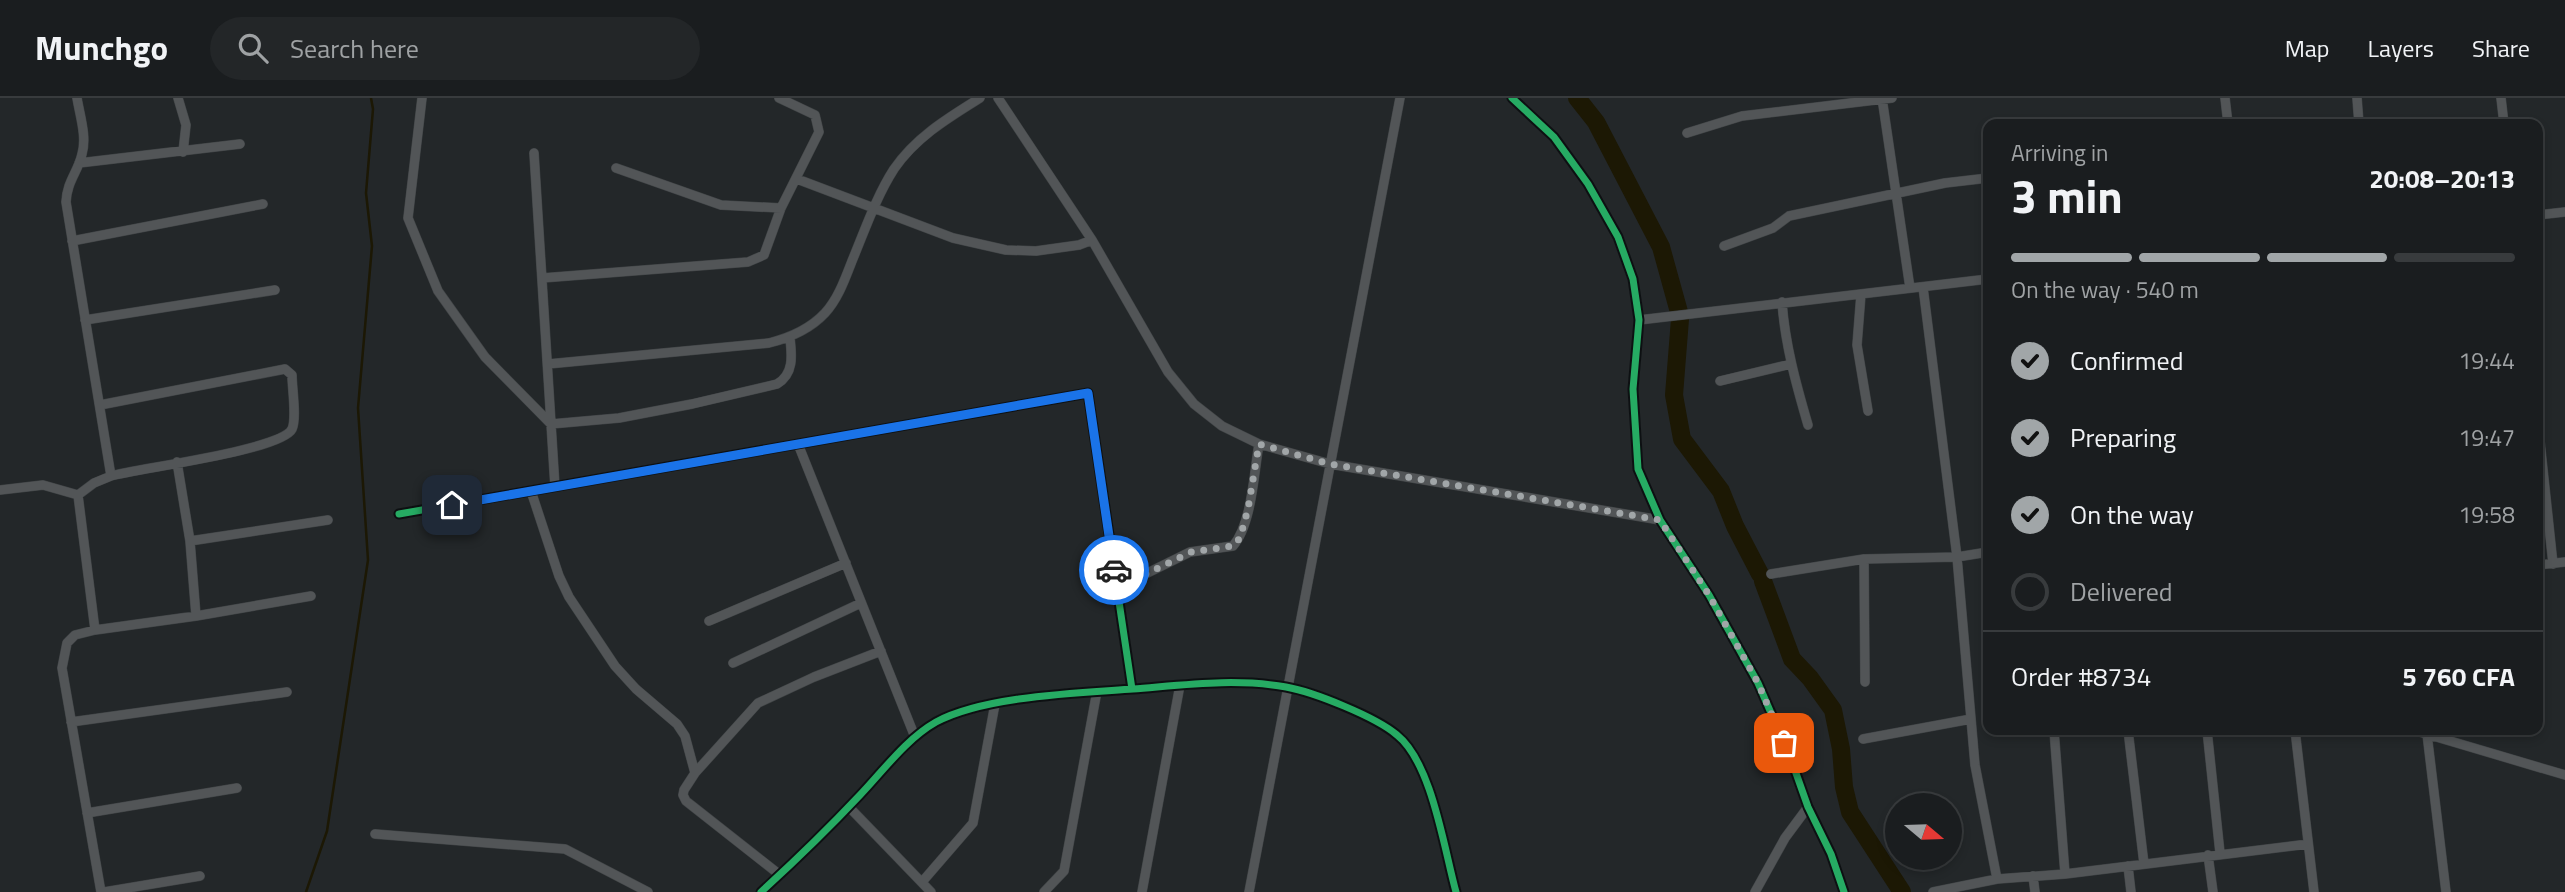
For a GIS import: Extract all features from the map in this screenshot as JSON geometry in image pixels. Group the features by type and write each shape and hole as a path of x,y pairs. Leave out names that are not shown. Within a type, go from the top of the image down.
{"street":[{"path":"77,98 84,140 79,163 66,190 65,202 111,475"},
{"path":"178,98 186,125 183,152"},
{"path":"422,98 408,218 438,291 485,357 551,424"},
{"path":"542,278 759,259 768,246 781,208 819,132 815,115 779,98"},
{"path":"548,364 769,343 790,338 824,314 841,290 873,209 894,169 932,129 980,98"},
{"path":"998,98 1092,240 1168,372 1194,404 1222,426 1259,444 1330,464 1660,520"},
{"path":"1248,892 1400,98"},
{"path":"1512,98 1553,137 1588,184 1618,237 1633,279 1639,320 1633,389 1638,469 1660,520 1709,595 1758,683 1791,759 1808,807 1831,854 1844,892"},
{"path":"1687,133 1742,116 1886,98 1910,288"},
{"path":"2225,98 2227,119"},
{"path":"2357,98 2359,119"},
{"path":"2501,98 2503,119"},
{"path":"79,163 240,144"},
{"path":"534,153 555,487"},
{"path":"616,168 721,205 781,208"},
{"path":"797,179 953,238 1006,250 1036,251 1079,245 1092,240"},
{"path":"1724,246 1773,228 1789,216 1945,183 1983,179"},
{"path":"72,241 262,204"},
{"path":"2543,214 2565,212"},
{"path":"1639,320 1983,280"},
{"path":"1923,287 1957,557 1975,765 1997,879"},
{"path":"85,320 275,290"},
{"path":"1861,294 1857,345 1868,411"},
{"path":"1782,302 1783,327 1808,425"},
{"path":"551,424 619,418 777,384 786,379 789,372 792,352 790,338"},
{"path":"1720,382 1791,364"},
{"path":"78,495 111,475 250,449 284,437 291,432 294,424 292,375 285,369 100,405"},
{"path":"399,514 1088,393 1132,689"},
{"path":"798,444 915,737"},
{"path":"1117,588 1191,552 1233,546 1240,538 1248,509 1259,444"},
{"path":"177,462 190,541 196,616"},
{"path":"0,490 43,485 78,495"},
{"path":"2543,486 2553,564"},
{"path":"531,491 559,576 569,597 615,666 636,689 677,724 685,736 695,773"},
{"path":"78,495 95,630"},
{"path":"190,541 328,520"},
{"path":"1771,574 1864,559 1957,557 1983,553"},
{"path":"1864,559 1865,682"},
{"path":"2543,565 2565,562"},
{"path":"709,621 846,563"},
{"path":"200,876 102,892 62,668 67,643 75,635 95,630 311,596"},
{"path":"733,663 862,603"},
{"path":"780,875 686,801 684,790 695,773 758,703 814,677 881,651"},
{"path":"761,892 849,807 915,737 935,723 963,710 1097,691 1225,682 1287,687 1356,711 1398,736 1413,754 1426,777 1456,892"},
{"path":"1142,892 1180,685"},
{"path":"1044,892 1064,871 1097,691"},
{"path":"71,722 287,692"},
{"path":"922,882 973,823 995,704"},
{"path":"1863,739 1971,719"},
{"path":"2054,735 2065,874"},
{"path":"2129,735 2144,864"},
{"path":"2208,735 2220,853"},
{"path":"2296,735 2314,892"},
{"path":"2427,735 2446,892"},
{"path":"2430,735 2565,775"},
{"path":"2456,735 2457,743"},
{"path":"87,813 237,788"},
{"path":"849,807 931,892"},
{"path":"1755,892 1785,838 1808,807"},
{"path":"375,834 565,849 648,892"},
{"path":"1933,892 1997,879 2065,874 2308,844"},
{"path":"2207,855 2213,892"},
{"path":"2128,866 2131,892"},
{"path":"2034,876 2035,892"}],"waterway":[{"path":"306,892 327,831 368,560 358,408 372,246 366,193 373,109 371,98"},
{"path":"1577,98 1596,122 1661,247 1679,312"},
{"path":"1680,319 1674,395 1682,439 1721,491 1735,526 1760,574"},
{"path":"1763,581 1792,659 1810,678 1833,710 1850,812 1902,892"}],"cycle path":[{"path":"1512,98 1554,137 1588,184 1618,237 1633,279 1639,320 1633,389 1638,469 1660,520 1709,595 1758,683 1791,759 1808,807 1831,854 1844,892"},
{"path":"399,514 1088,393 1132,689"},
{"path":"761,892 836,820 905,746 925,729 956,713 1005,701 1059,694 1229,683 1267,684 1312,694 1360,713 1397,735 1409,748 1428,786 1456,892"}],"way so far":[{"path":"1114,570 1117,588 1191,552 1233,546 1240,538 1248,509 1259,444 1330,464 1660,520 1709,595 1758,683 1784,743"}],"route":[{"path":"452,505 1088,393 1114,570"}]}
